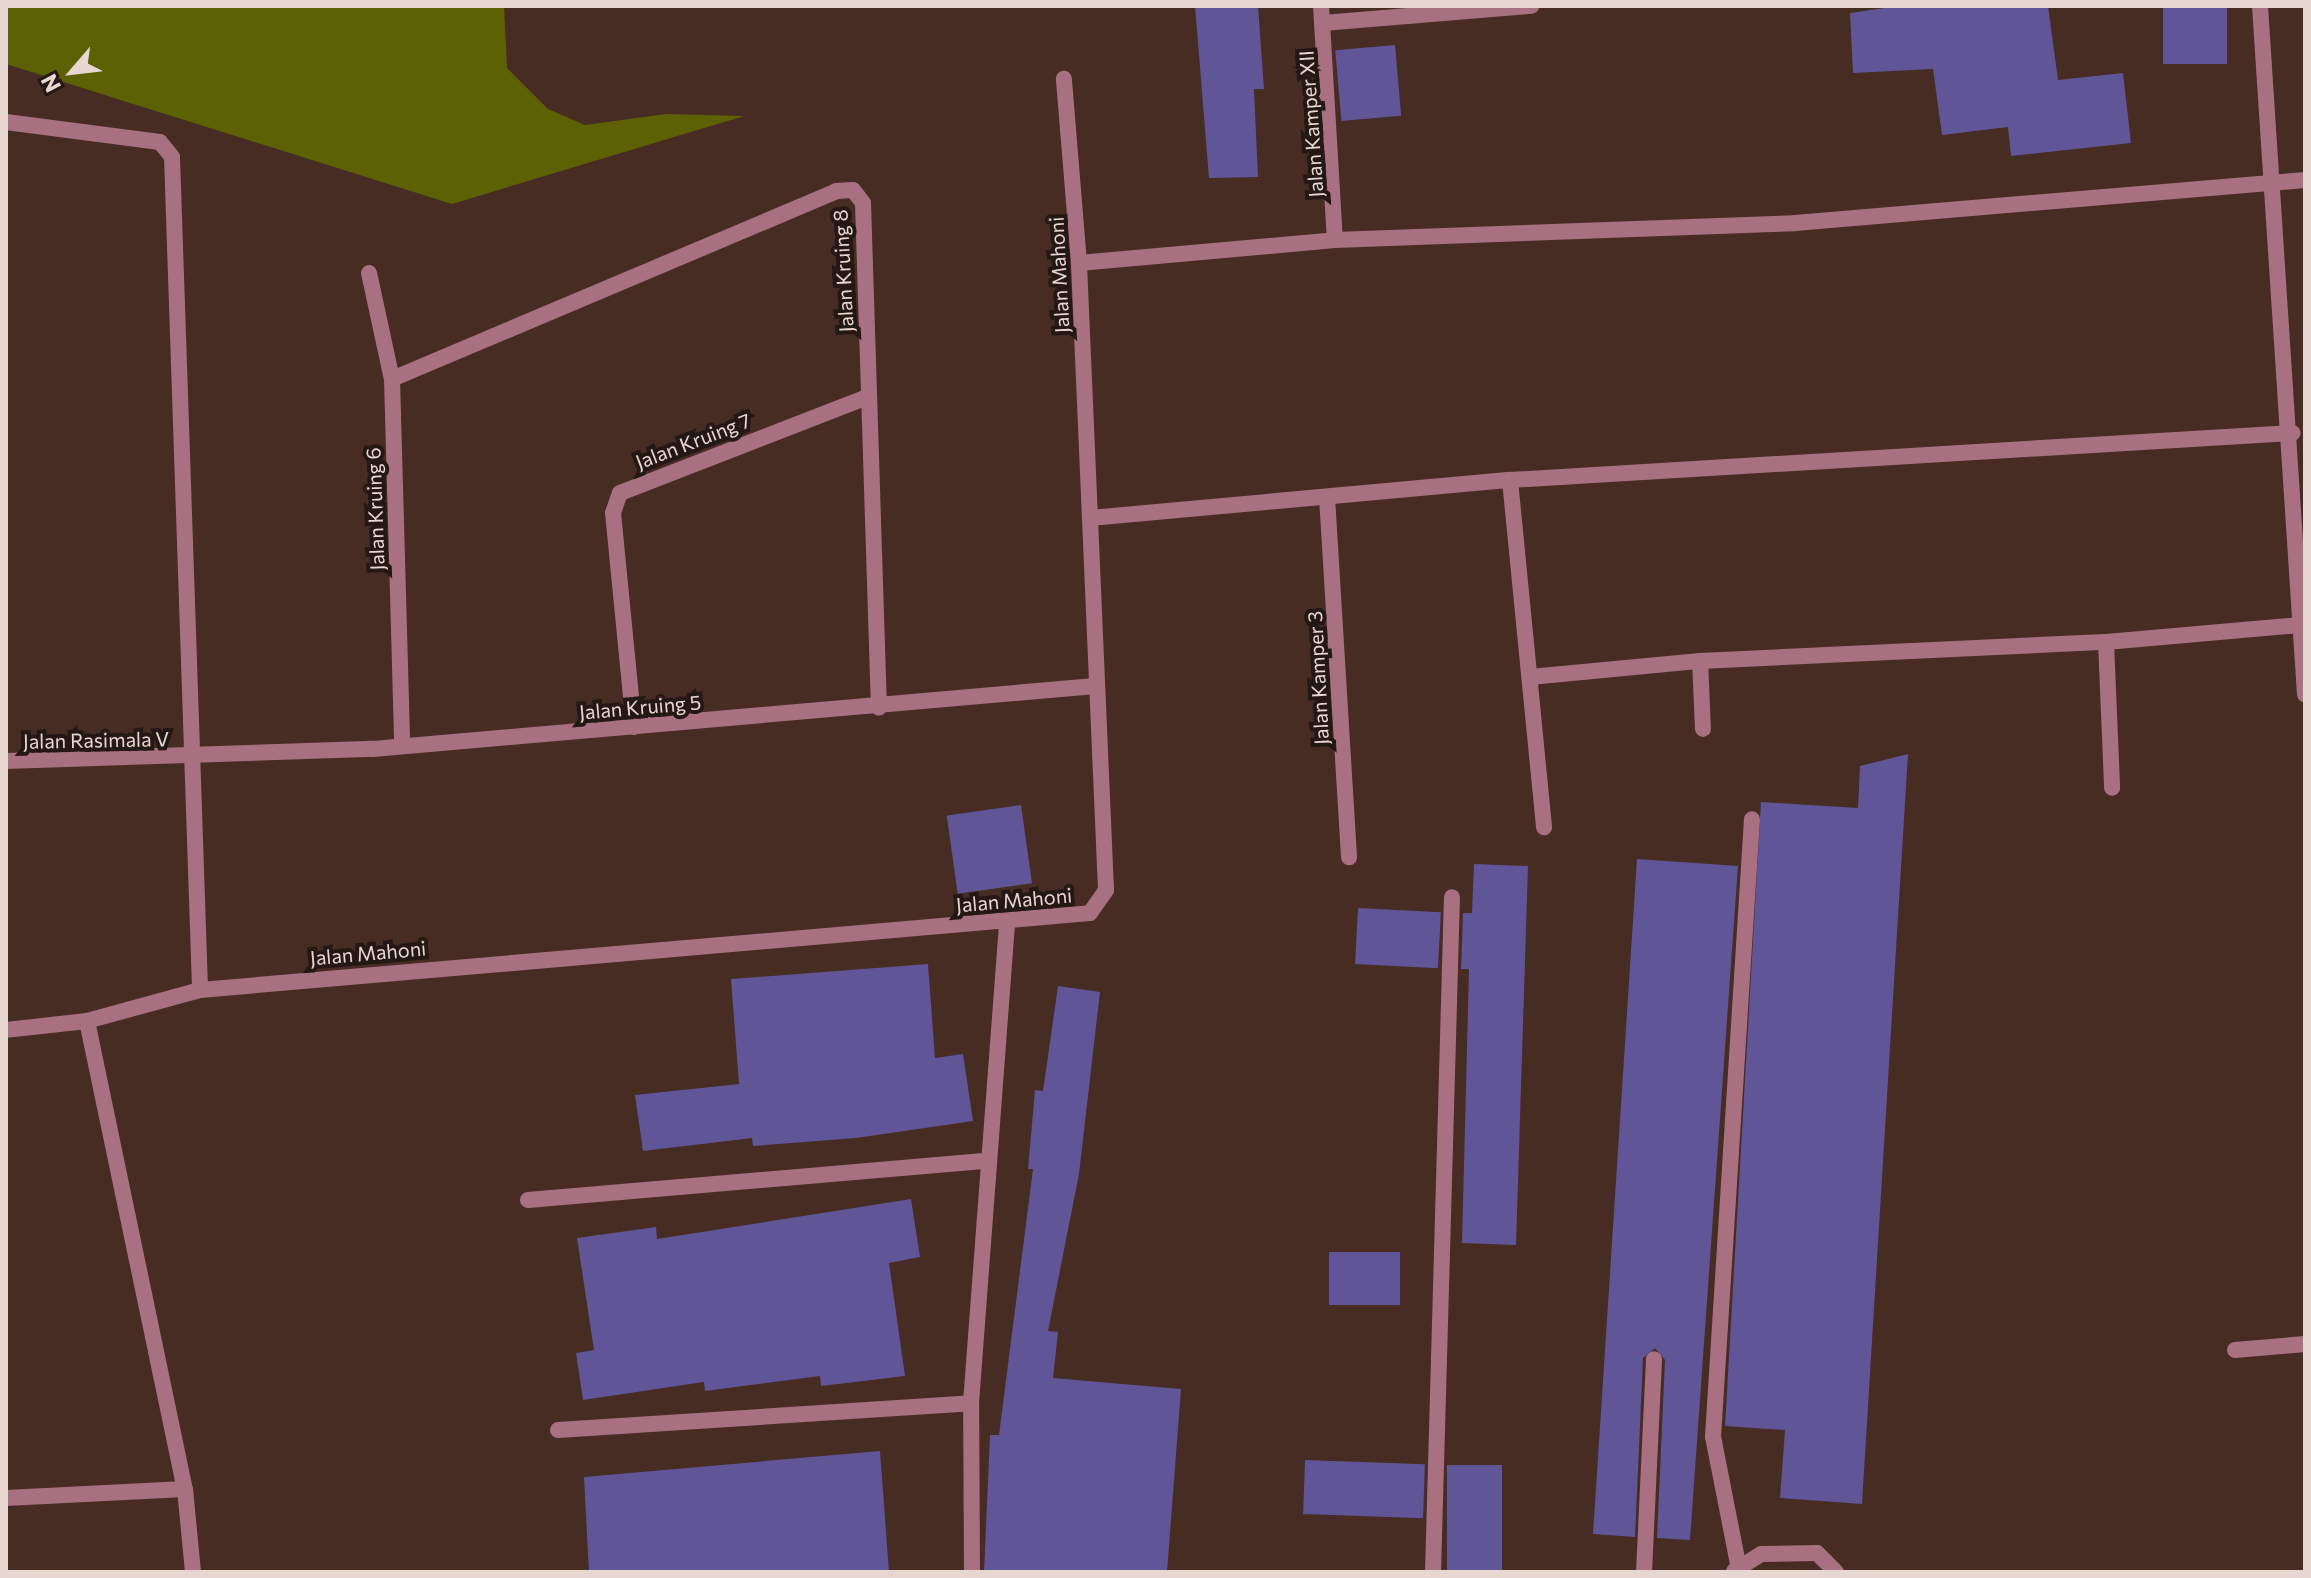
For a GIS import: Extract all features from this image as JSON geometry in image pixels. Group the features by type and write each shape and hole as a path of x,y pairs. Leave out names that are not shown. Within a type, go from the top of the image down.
{"street":[{"path":"1322,15 1531,6"},
{"path":"2260,6 2293,433 2305,695"},
{"name":"Jalan Kamper XII","path":"1322,15 1335,240"},
{"name":"Jalan Mahoni","path":"6,1030 87,1021 200,990 1090,913 1106,890 1079,263 1064,79"},
{"path":"6,122 160,142 172,157 188,759 200,990"},
{"path":"1079,263 1335,240 1795,223 2305,180"},
{"name":"Jalan Kruing 8","path":"392,379 836,191 853,190 863,203 879,708"},
{"name":"Jalan Kruing 6","path":"369,273 392,379 402,746"},
{"name":"Jalan Kruing 7","path":"634,727 613,513 620,493 868,397"},
{"path":"1090,518 1510,480 2293,433"},
{"path":"1510,480 1544,827"},
{"name":"Jalan Kamper 3","path":"1327,497 1349,857"},
{"path":"1530,677 1700,661 2106,642 2301,625"},
{"path":"2106,642 2112,788"},
{"path":"1700,661 1703,729"},
{"name":"Jalan Kruing 5","path":"188,759 402,746 879,708 1095,686"},
{"name":"Jalan Rasimala V","path":"6,761 188,759"},
{"path":"1752,819 1713,1437 1735,1568 1761,1554 1817,1553 1836,1572"},
{"path":"1433,1572 1452,897"},
{"path":"972,1572 971,1403 986,1161 1007,922"},
{"path":"87,1021 185,1489 193,1572"},
{"path":"528,1200 986,1161"},
{"path":"2235,1350 2305,1344"},
{"path":"1644,1572 1654,1359"},
{"path":"558,1430 971,1403"},
{"path":"6,1498 185,1489"}],"shaded area":[{"path":"6,6 504,6 507,68 548,109 585,125 666,114 744,116 452,204 6,64"}],"building":[{"path":"1195,6 1258,6 1264,89 1254,89 1258,177 1209,178"},
{"path":"1898,6 2048,6 2058,80 2123,73 2131,143 2011,156 2008,127 1942,135 1933,69 1853,73 1850,13"},
{"path":"2163,6 2227,6 2227,64 2163,64"},
{"path":"1395,45 1401,116 1341,121 1335,50"},
{"path":"1908,754 1862,1504 1780,1498 1785,1430 1725,1426 1761,802 1858,808 1860,766"},
{"path":"1021,805 1032,883 958,894 947,815"},
{"path":"1637,859 1738,866 1690,1540 1657,1538 1665,1360 1655,1348 1643,1358 1635,1537 1593,1534"},
{"path":"1474,864 1528,866 1516,1245 1462,1243 1469,969 1461,969 1463,913 1472,913"},
{"path":"1358,908 1441,912 1438,968 1355,964"},
{"path":"928,964 935,1058 963,1054 973,1121 856,1138 753,1146 752,1138 643,1151 635,1095 739,1084 731,979"},
{"path":"1058,986 1100,992 1079,1174 1048,1331 1058,1332 1053,1378 1181,1389 1167,1572 984,1572 990,1435 999,1435 1033,1169 1028,1169 1035,1090 1043,1091"},
{"path":"911,1199 920,1257 889,1263 905,1376 821,1386 820,1376 705,1391 704,1382 583,1400 576,1353 594,1350 577,1238 656,1227 657,1239"},
{"path":"1329,1252 1400,1252 1400,1305 1329,1305"},
{"path":"880,1451 889,1572 589,1572 584,1477"},
{"path":"1305,1460 1425,1464 1423,1518 1303,1514"},
{"path":"1447,1465 1502,1465 1502,1572 1447,1572"}]}
